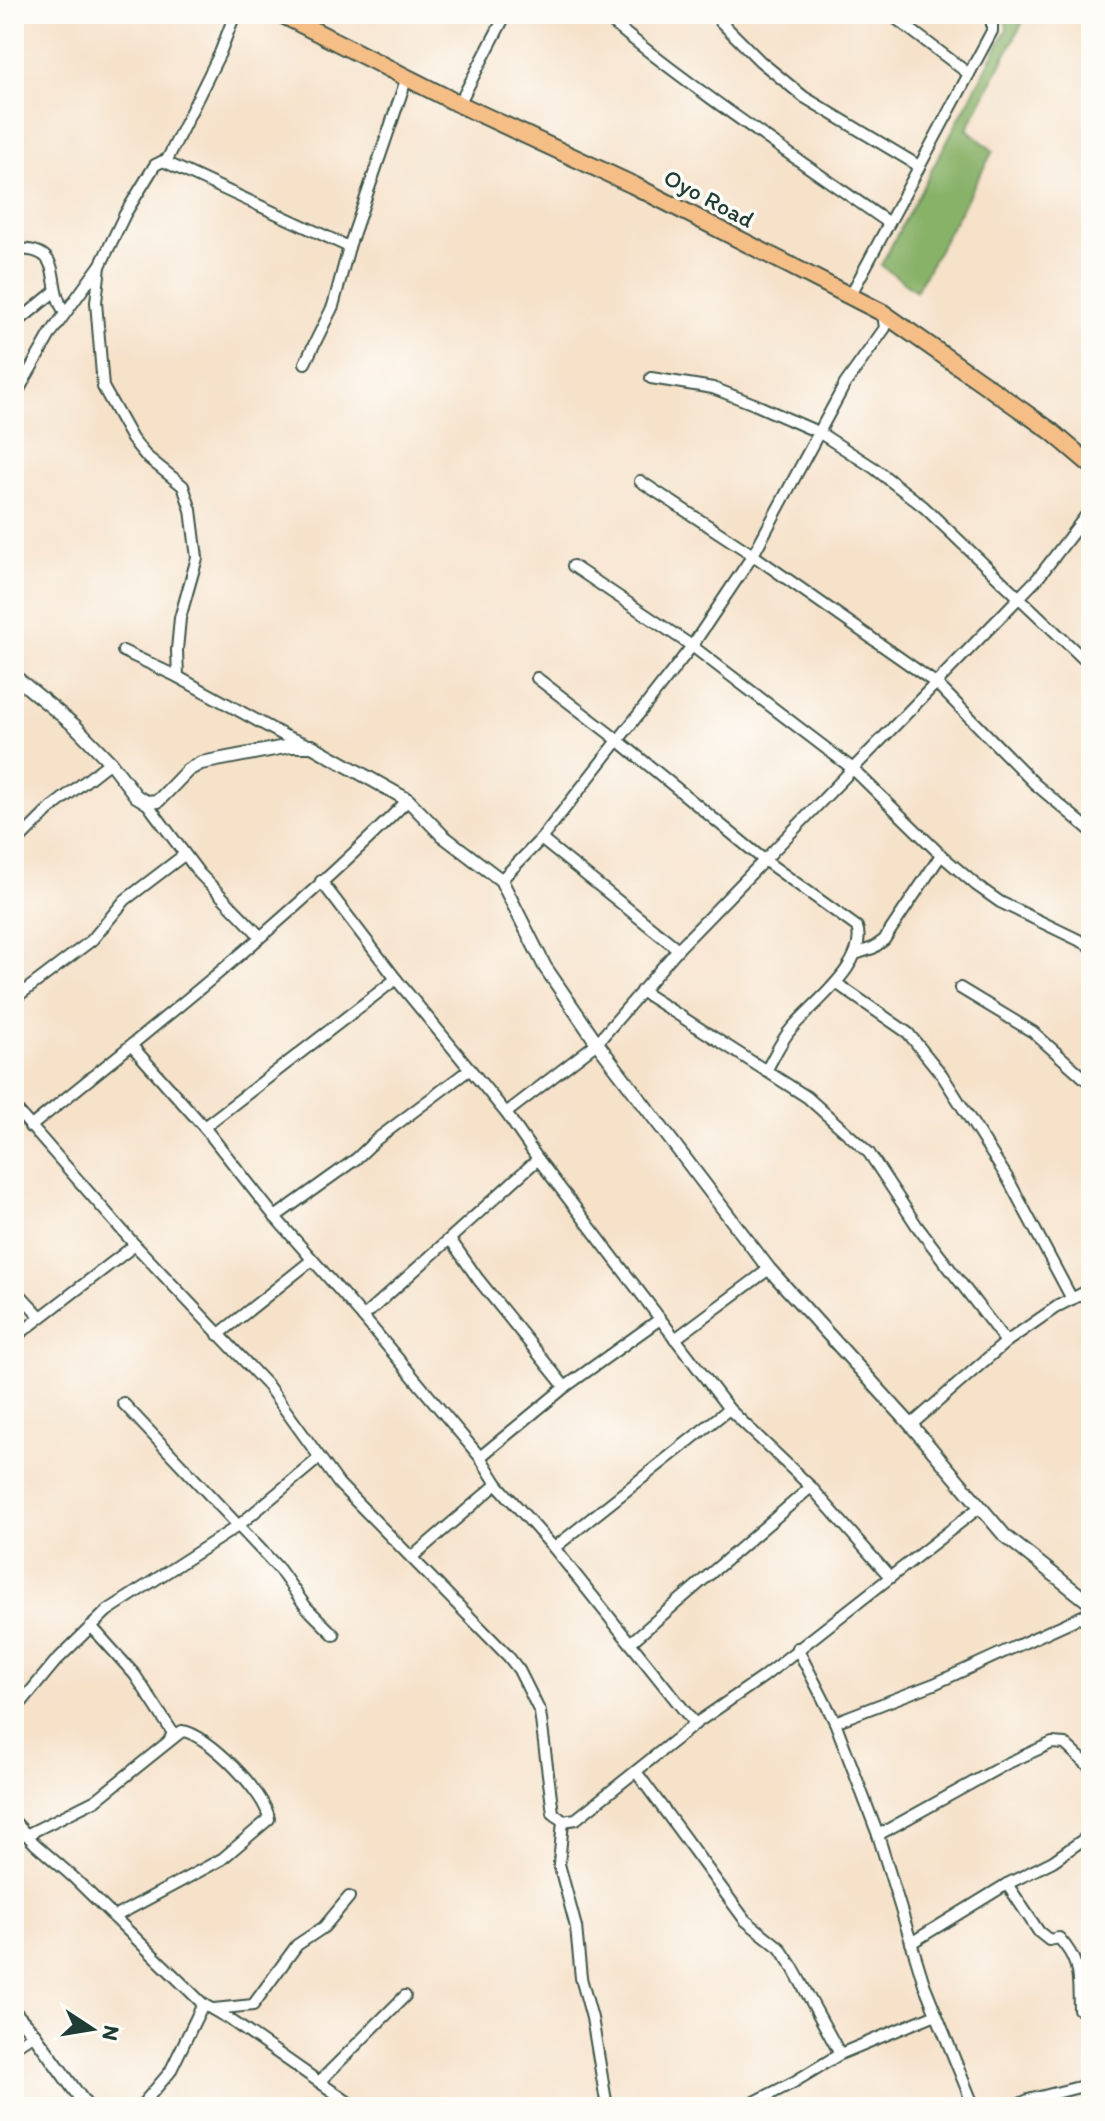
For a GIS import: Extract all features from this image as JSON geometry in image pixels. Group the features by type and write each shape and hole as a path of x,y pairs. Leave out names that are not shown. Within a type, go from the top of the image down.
{"highway":[{"name":"Oyo Road","path":"281,14 459,104 633,185 883,313 1051,431 1091,465"}],"street":[{"path":"14,398 51,333 101,264 125,214 155,165 166,162 220,53 235,14"},
{"path":"459,104 506,14"},
{"path":"602,14 734,115 889,223"},
{"path":"890,14 969,74"},
{"path":"850,296 992,31 992,14"},
{"path":"720,21 751,53 804,97 919,166"},
{"path":"305,363 333,306 349,247 407,77"},
{"path":"166,162 177,170 349,247"},
{"path":"14,249 32,249 49,258 54,292 65,313"},
{"path":"101,264 96,302 103,387 132,439 146,456 183,486 191,510 197,558 183,602 177,650 178,677"},
{"path":"14,325 54,292"},
{"path":"501,880 541,839 692,646 753,555 845,384 885,328 883,313"},
{"path":"651,378 713,388 820,433 874,468 924,507 1091,666"},
{"path":"640,481 753,555 937,684 1035,784 1091,831"},
{"path":"506,1113 597,1043 678,949 1038,578 1091,509"},
{"path":"573,566 692,646 853,769 941,855 1000,902 1091,946"},
{"path":"123,651 178,677 285,736 312,746 408,800 443,836 501,880 545,967 597,1043 769,1269 911,1425 1005,1536 1091,1604"},
{"path":"14,676 75,726 110,762 136,796 146,802 199,873 260,936"},
{"path":"537,678 764,860 857,927 859,938 855,954 836,983 791,1028 766,1071"},
{"path":"146,802 158,801 188,770 201,763 290,746 312,746"},
{"path":"14,845 51,808 110,762"},
{"path":"30,1127 260,936 408,800"},
{"path":"541,839 678,949"},
{"path":"14,999 92,940 125,900 184,855"},
{"path":"855,954 884,940 941,855"},
{"path":"321,881 396,979 506,1113 729,1409 811,1487 890,1577"},
{"path":"204,1127 396,979"},
{"path":"836,983 908,1033 942,1075 1008,1179 1072,1299"},
{"path":"960,988 1033,1032 1091,1084"},
{"path":"641,991 807,1097 869,1153 917,1226 1006,1342"},
{"path":"131,1045 204,1127 275,1217 480,1457 497,1484 554,1548 695,1724"},
{"path":"275,1217 356,1159 377,1139 470,1069"},
{"path":"14,1107 135,1245 268,1386 318,1459 362,1509 483,1629 519,1670 540,1712 553,1813 563,1821 576,1819 695,1724 763,1677 980,1507"},
{"path":"363,1317 538,1159"},
{"path":"450,1239 478,1279 565,1387"},
{"path":"14,1338 135,1245"},
{"path":"218,1335 312,1260"},
{"path":"675,1339 769,1269"},
{"path":"14,1288 40,1316"},
{"path":"911,1425 1006,1342 1091,1289"},
{"path":"480,1457 565,1387 660,1319"},
{"path":"123,1403 279,1569 306,1607 334,1635"},
{"path":"554,1548 729,1409"},
{"path":"14,1706 21,1703 55,1662 91,1626 142,1586 238,1526 318,1459"},
{"path":"412,1557 497,1484"},
{"path":"630,1643 811,1487"},
{"path":"835,1722 934,1684 1091,1612"},
{"path":"91,1626 135,1675 173,1733 168,1742"},
{"path":"797,1648 835,1722 878,1835 936,2014 974,2107"},
{"path":"26,1835 96,1800 182,1731 200,1737 230,1763 252,1786 270,1817 267,1822 222,1859 114,1917"},
{"path":"878,1835 1006,1764 1052,1743 1065,1744 1091,1768"},
{"path":"637,1773 745,1920 780,1948 840,2054"},
{"path":"14,1821 203,2004 355,2107"},
{"path":"563,1821 559,1864 576,1927 581,1978 592,2018 607,2107"},
{"path":"911,1943 1007,1884 1053,1861 1091,1834"},
{"path":"1007,1884 1039,1932 1049,1940 1059,1938 1072,1954 1078,1965 1079,2009"},
{"path":"214,2009 253,2005 297,1945 324,1927 349,1897"},
{"path":"320,2081 405,1996"},
{"path":"140,2107 170,2072 203,2004"},
{"path":"14,2012 34,2034 87,2107"},
{"path":"745,2107 872,2038 936,2014"},
{"path":"14,2047 34,2034"},
{"path":"1013,2107 1028,2100 1090,2088"}],"green space":[{"path":"1005,14 1027,14 967,129 993,151 916,291 881,265 1007,29"}]}
